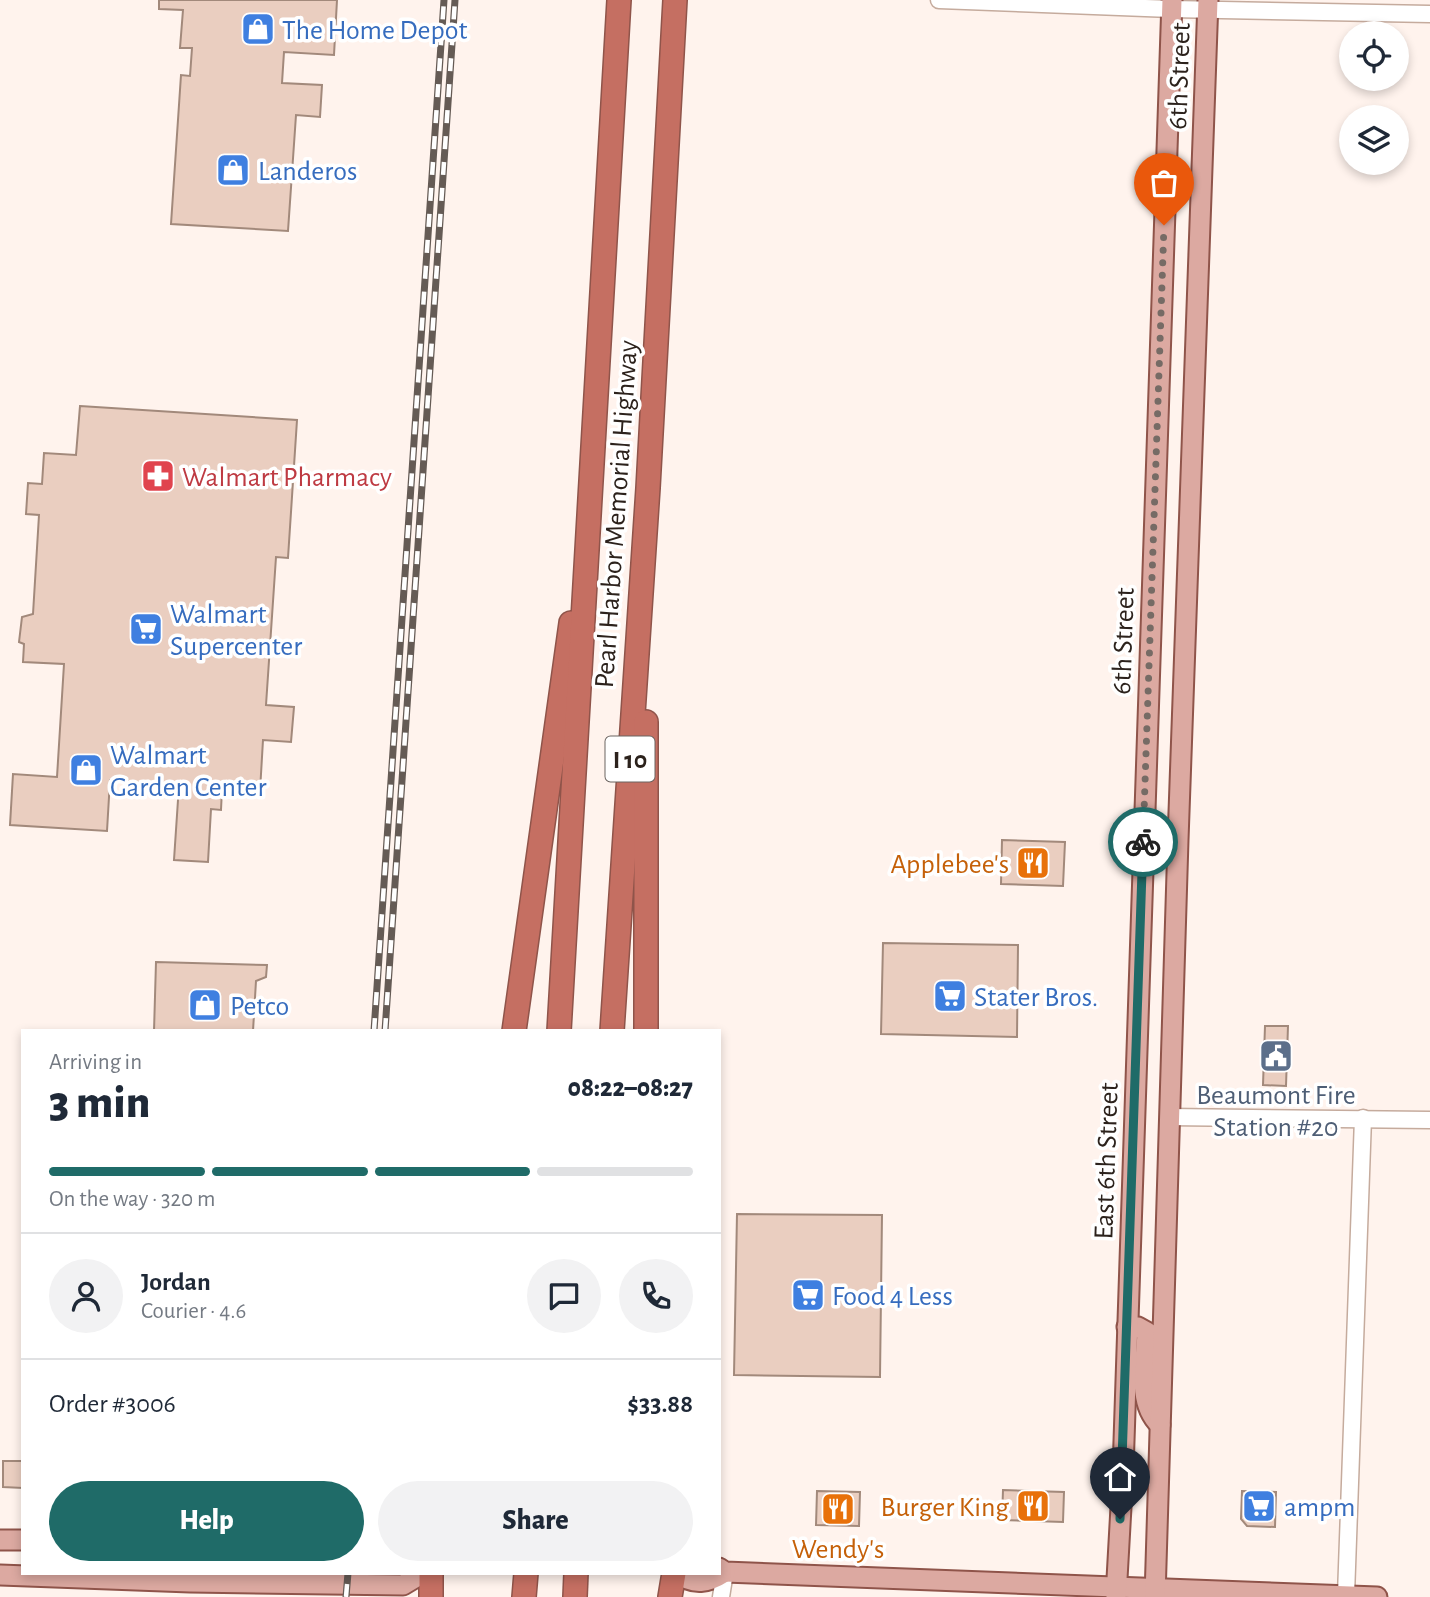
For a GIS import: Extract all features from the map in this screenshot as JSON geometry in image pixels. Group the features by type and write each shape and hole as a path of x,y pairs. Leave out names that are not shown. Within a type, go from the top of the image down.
{"highway":[{"name":"Pearl Harbor Memorial Highway","path":"559,1029 620,0"},
{"name":"Pearl Harbor Memorial Highway","path":"612,1029 648,488 675,0"},
{"path":"646,1029 648,488"},
{"path":"514,1029 559,692 591,495"},
{"path":"431,1575 431,1597"},
{"path":"575,1597 576,1575"},
{"path":"670,1597 675,1575"}],"main road":[{"name":"6th Street","path":"1147,737 1172,5"},
{"name":"6th Street","path":"1169,1117 1208,5"},
{"name":"East 6th Street","path":"1116,1592 1147,737"},
{"path":"1155,1592 1169,1117"},
{"path":"1127,1328 1138,1327 1147,1332 1145,1402 1160,1425"},
{"path":"0,1540 21,1540"},
{"path":"722,1570 1014,1583 1116,1592 1396,1597"},
{"path":"0,1575 190,1582 403,1584 419,1575"},
{"path":"678,1575 688,1581 711,1582 717,1575"}],"street":[{"path":"939,0 1208,5 1430,14"},
{"path":"1169,1117 1430,1120"},
{"path":"1346,1595 1363,1118"},
{"path":"721,1597 722,1570"}],"building":[{"name":"Landeros","path":"159,0 337,0 334,55 284,52 282,83 322,85 320,117 296,115 288,231 171,224 181,75 190,76 192,48 180,48 183,10 159,9"},
{"name":"Walmart Supercenter","path":"80,406 297,420 288,558 276,557 266,705 294,707 291,742 263,740 260,791 222,789 221,810 211,809 208,862 174,860 179,785 110,780 107,831 10,825 13,774 57,777 64,664 23,662 24,644 19,642 22,617 33,614 39,515 26,514 28,483 42,484 44,453 76,455"},
{"name":"Applebee's","path":"1002,840 1065,842 1063,886 1001,884"},
{"name":"Stater Bros.","path":"883,943 1018,945 1017,1037 881,1034"},
{"name":"Petco","path":"156,962 267,965 266,977 256,981 253,1029 154,1029"},
{"name":"Beaumont Fire Station #20","path":"1265,1026 1288,1026 1286,1086 1263,1085"},
{"name":"Food 4 Less","path":"737,1214 882,1215 880,1377 734,1375"},
{"path":"3,1461 21,1461 21,1488 3,1487"},
{"name":"Burger King","path":"1003,1490 1064,1492 1063,1522 1002,1520"},
{"name":"Wendy's","path":"817,1491 860,1492 859,1526 816,1525"},
{"name":"ampm","path":"1242,1491 1276,1492 1275,1527 1247,1526 1241,1519"}],"railway":[{"path":"374,1029 444,0"},
{"path":"385,1029 455,0"},
{"path":"346,1597 348,1575"}],"way so far":[{"path":"1143,842 1164,225"}],"place":[{"name":"The Home Depot","path":"258,29"},
{"name":"Landeros","path":"233,170"},
{"name":"Walmart Pharmacy","path":"158,476"},
{"name":"Walmart Supercenter","path":"146,629"},
{"name":"Walmart Garden Center","path":"86,770"},
{"name":"Applebee's","path":"1033,863"},
{"name":"Stater Bros.","path":"950,996"},
{"name":"Petco","path":"205,1005"},
{"name":"Beaumont Fire Station #20","path":"1276,1056"},
{"name":"Food 4 Less","path":"808,1295"},
{"name":"Burger King","path":"1033,1506"},
{"name":"ampm","path":"1259,1506"},
{"name":"Wendy's","path":"838,1509"}],"route":[{"path":"1120,1519 1143,842"}]}
